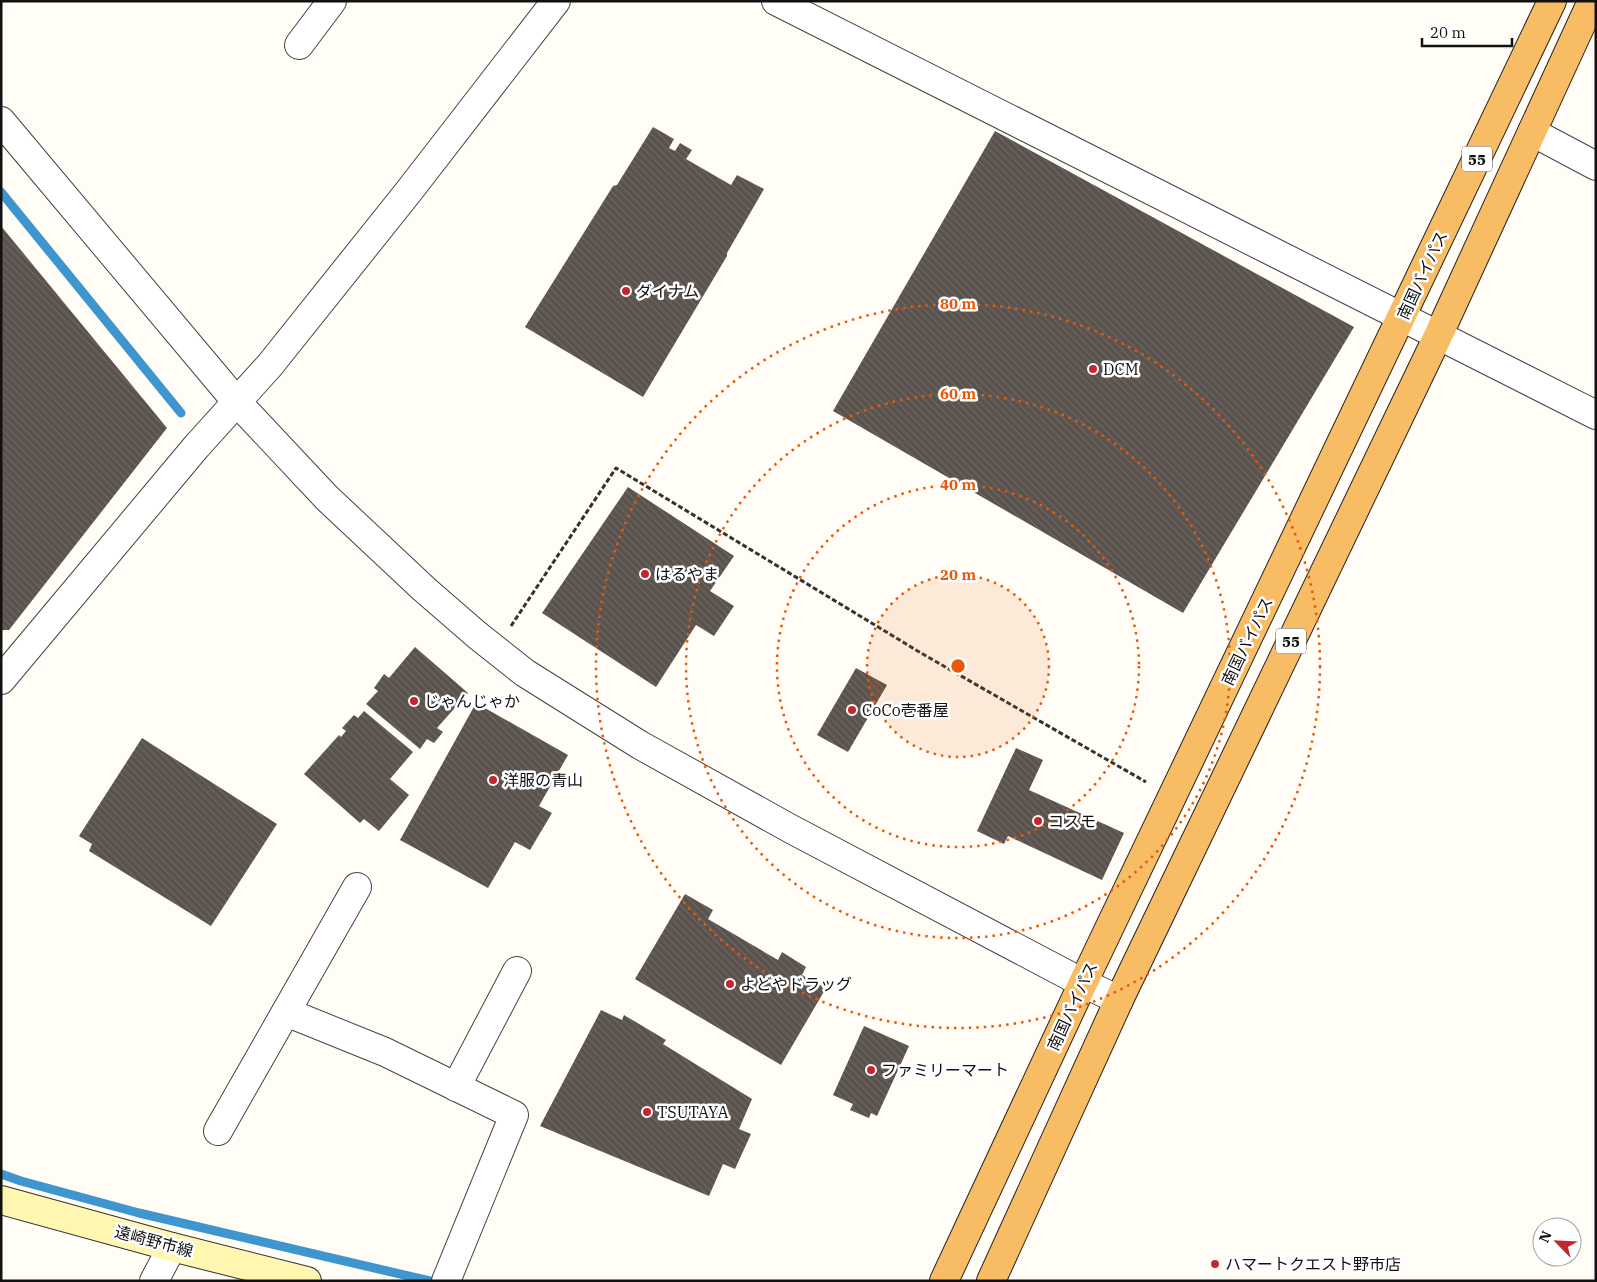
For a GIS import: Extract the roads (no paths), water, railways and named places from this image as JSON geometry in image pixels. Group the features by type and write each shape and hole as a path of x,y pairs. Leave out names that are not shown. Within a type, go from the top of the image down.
{"highway":[{"name":"南国バイパス","path":"944,1281 1083,983 1552,1"},
{"name":"55","path":"991,1281 1119,1000 1438,336 1592,1"}],"main road":[{"name":"遠崎野市線","path":"1,1200 296,1279"}],"street":[{"path":"299,45 332,1"},
{"path":"1,680 31,642 236,401 270,365 410,191 556,1"},
{"path":"776,1 1596,415"},
{"path":"1,121 236,401 327,498 424,589 525,673 640,745 791,829 1083,983 1119,1000"},
{"path":"1532,132 1596,166"},
{"path":"1,645 31,642"},
{"path":"218,1131 357,887"},
{"path":"456,1087 517,971"},
{"path":"286,1012 384,1052 514,1115 449,1273"},
{"path":"154,1281 172,1247"}],"waterway":[{"path":"1,192 181,413"},
{"path":"1,1174 139,1213 430,1281"}],"place":[{"name":"ダイナム","path":"626,291"},
{"name":"DCM","path":"1093,369"},
{"name":"はるやま","path":"645,574"},
{"name":"じゃんじゃか","path":"414,701"},
{"name":"CoCo壱番屋","path":"852,710"},
{"name":"洋服の青山","path":"493,780"},
{"name":"コスモ","path":"1038,821"},
{"name":"よどやドラッグ","path":"730,984"},
{"name":"ファミリーマート","path":"871,1070"},
{"name":"TSUTAYA","path":"647,1112"},
{"name":"ハマートクエスト野市店","path":"1215,1264"}]}
